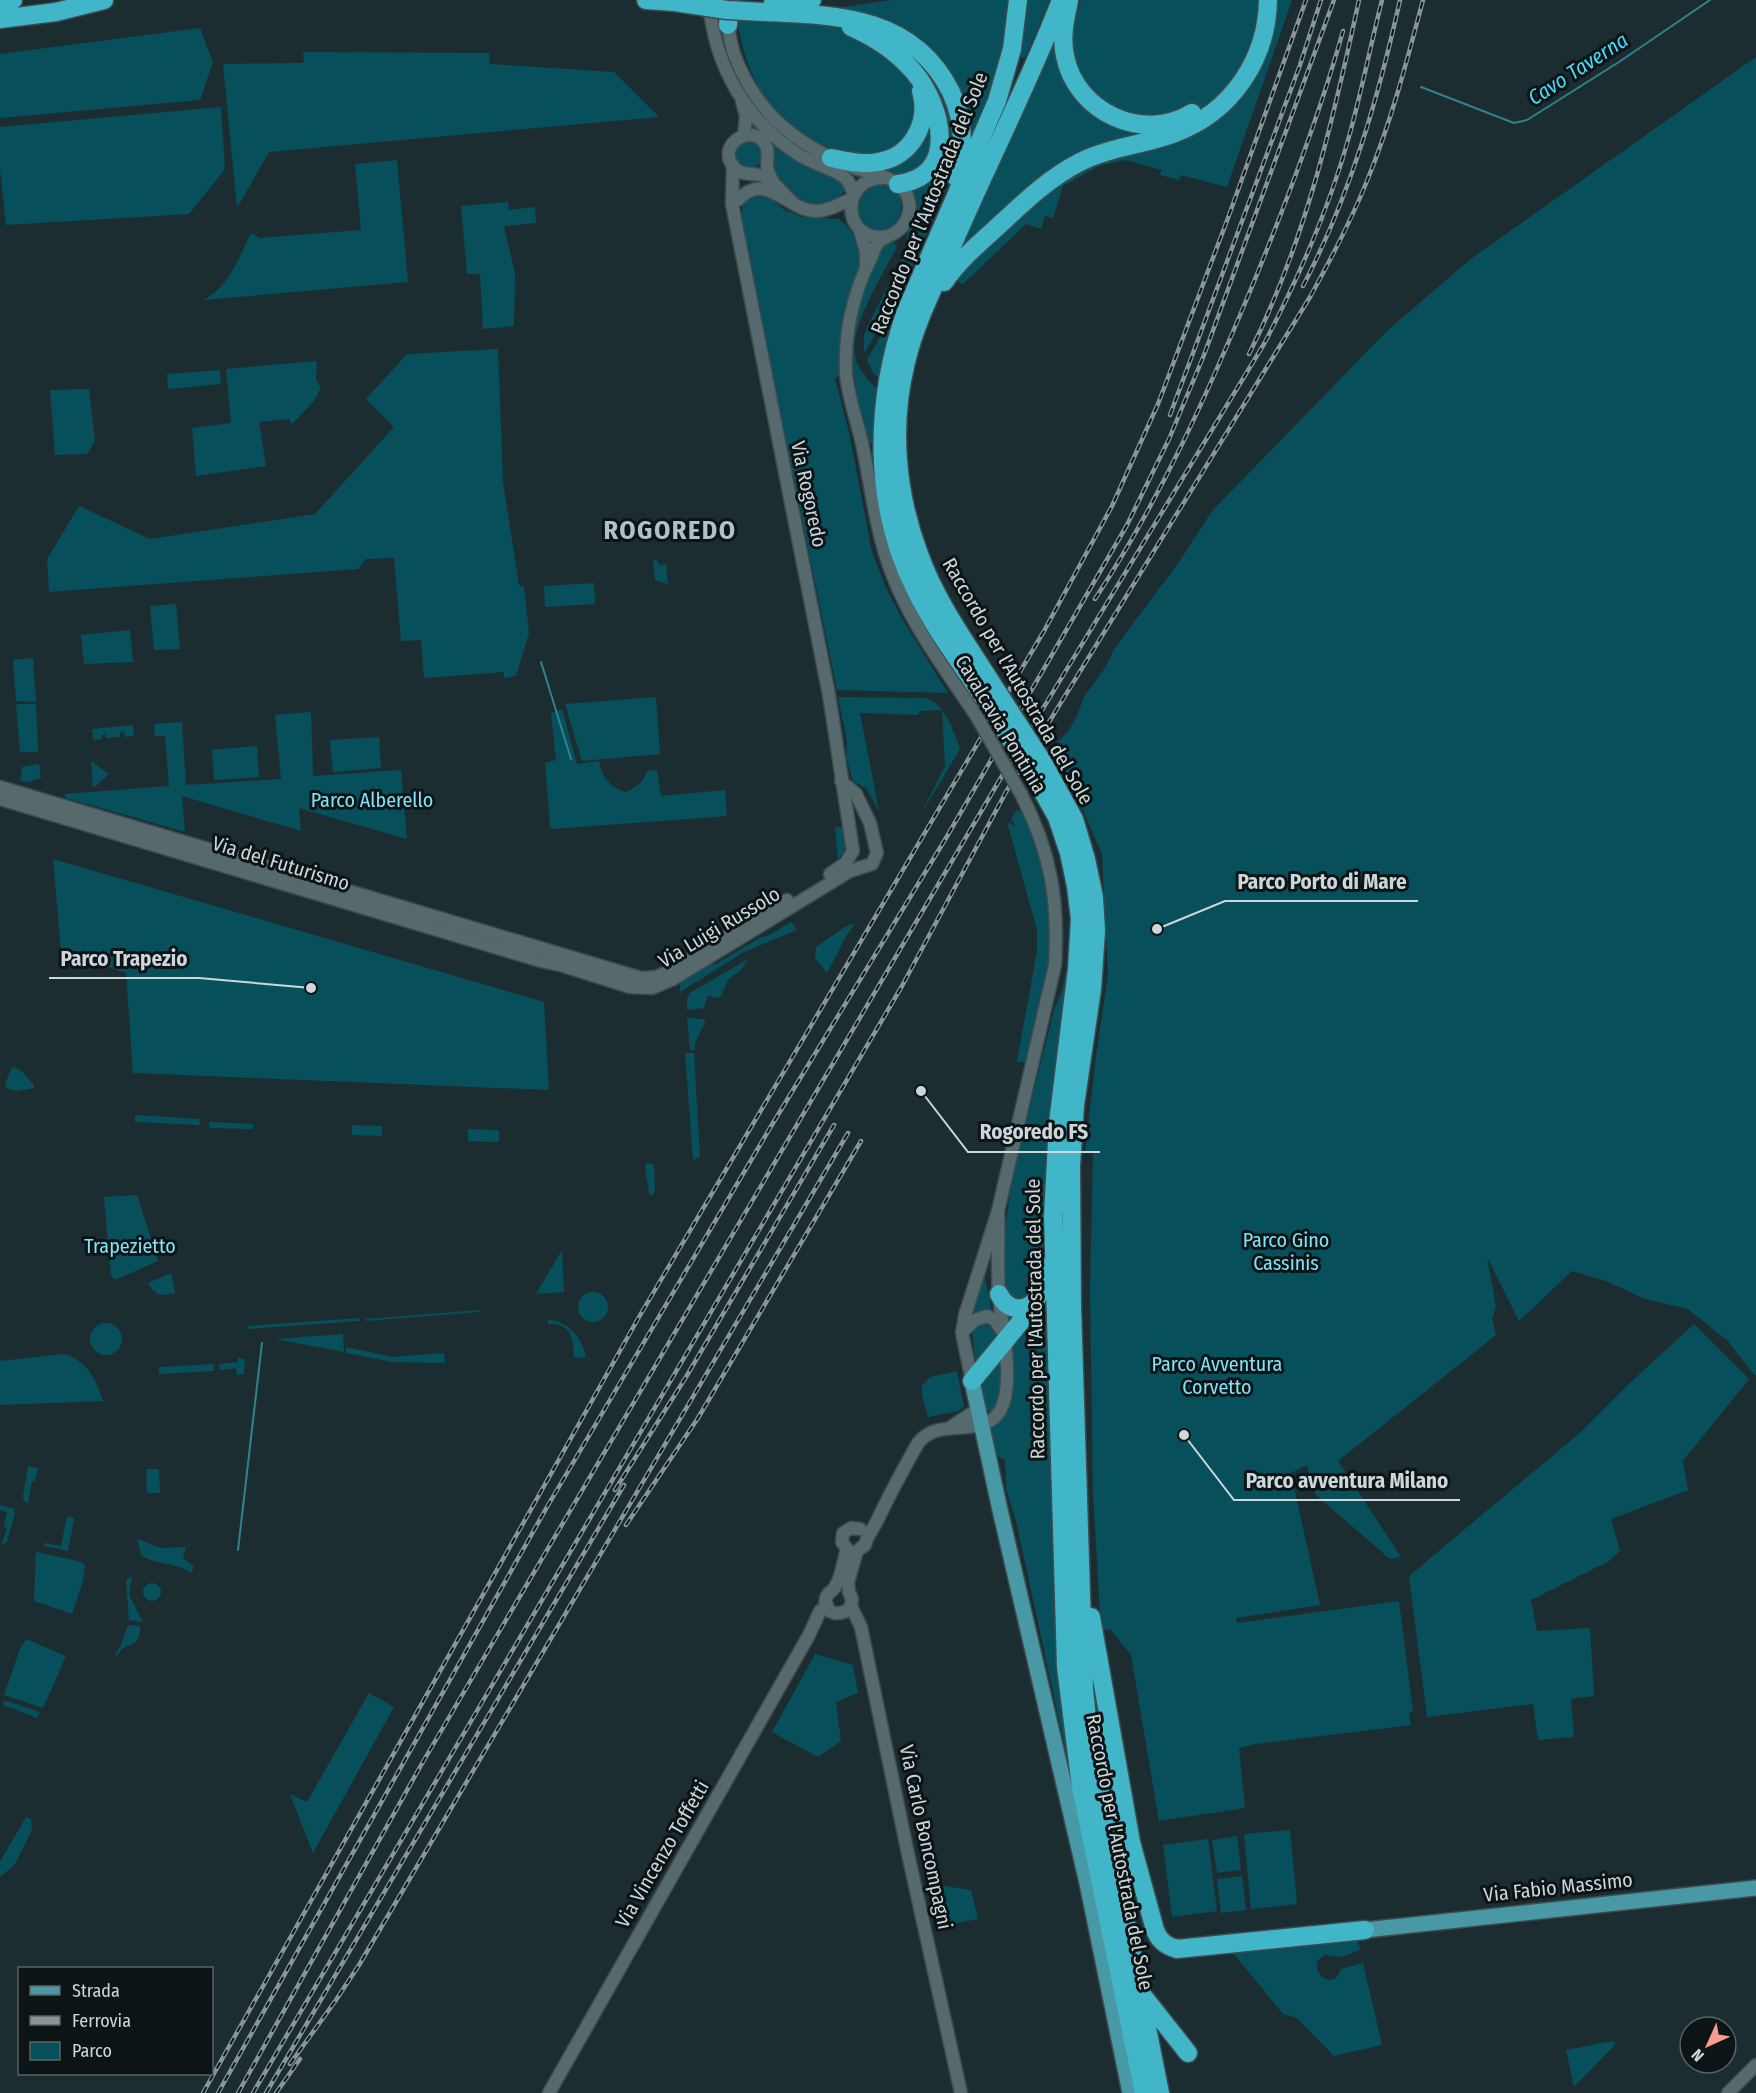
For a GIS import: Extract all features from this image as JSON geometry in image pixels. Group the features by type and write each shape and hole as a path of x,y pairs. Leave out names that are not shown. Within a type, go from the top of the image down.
{"highway":[{"path":"0,2 13,0"},
{"path":"0,20 56,12 104,0"},
{"path":"646,0 763,8 846,18 881,27 905,39 927,58 946,83 957,108 962,142 959,166 941,232"},
{"path":"728,25 730,0"},
{"path":"763,8 812,0"},
{"name":"Raccordo per l'Autostrada del Sole","path":"1018,0 1012,50 997,101 898,335 893,396 882,438 883,479 900,551 925,609 986,702 1074,819 1094,897 1096,931 1092,989 1075,1105 1071,1166 1072,1307 1080,1559"},
{"name":"Raccordo per l'Autostrada del Sole","path":"896,376 1061,0"},
{"path":"1070,0 1063,30 1064,55 1071,76 1088,100 1107,114 1136,124 1165,123 1188,115 1222,90 1241,64 1253,33 1257,0"},
{"path":"923,313 956,266 1049,181 1082,161 1108,150 1180,131 1222,105 1246,76 1258,54 1265,33 1268,0"},
{"path":"820,16 845,24 886,46 914,72 930,96 939,127 940,139 936,158 925,175 913,181 891,181"},
{"path":"831,158 859,163 879,162 898,154 909,145 920,127 924,111 914,72"},
{"name":"Raccordo per l'Autostrada del Sole","path":"1037,767 1057,817 1073,869 1079,911 1079,953 1057,1132 1054,1249 1064,1619 1068,1687 1083,1794 1144,2093"},
{"path":"972,1382 1022,1321 1043,1286 1048,1269 1046,1250 1049,1158 1057,1132"},
{"path":"999,1294 1003,1301 1018,1309 1029,1307 1035,1301"},
{"path":"1080,1559 1131,1842 1155,1930 1162,1941 1178,1949 1365,1930"},
{"path":"1080,1559 1084,1689 1089,1738 1160,2093"},
{"path":"1129,1932 1131,1842"},
{"path":"1142,1994 1188,2053 1180,2051 1169,2053 1161,2059 1156,2068"}],"main road":[{"path":"972,1382 1087,1884 1130,2093"},
{"name":"Via Fabio Massimo","path":"1365,1930 1756,1888"}],"street":[{"path":"709,0 717,48 726,74 740,97 783,142 800,155 843,176 850,185 853,196 851,210 856,223"},
{"path":"723,0 734,52 741,70 767,112 800,142 831,158 891,181 906,194 909,211 905,224 890,235 873,236 856,223 826,210"},
{"path":"740,97 746,116 744,136 755,136 765,143 768,151 767,163 773,182"},
{"name":"Via Rogoredo","path":"744,136 735,140 730,149 729,158 733,166 731,192 734,216 825,672 853,852"},
{"name":"Via Rogoredo","path":"734,216 746,179 767,163"},
{"path":"733,166 740,172 763,176 773,182 790,201"},
{"path":"738,200 747,192 759,189 771,191 805,210 818,212 853,196 868,180 891,181"},
{"name":"Cavalcavia Pontinia","path":"856,223 866,251 866,268"},
{"name":"Cavalcavia Pontinia","path":"890,235 879,242 866,268 847,337 846,374 863,450 875,520 887,561 904,601 986,702 1021,794 1035,822 1047,858 1054,896 1057,938 1051,988 998,1211 965,1315 962,1333"},
{"path":"841,781 856,794 874,833 874,846 877,853 870,864 857,863 853,852 856,845 863,841 874,846"},
{"name":"Via del Futurismo","path":"0,787 551,957"},
{"name":"Via del Futurismo","path":"0,799 551,957"},
{"path":"847,813 859,814 871,825"},
{"name":"Via Luigi Russolo","path":"551,957 631,976 657,977 839,869 853,852"},
{"name":"Via Luigi Russolo","path":"551,957 630,987 652,988 674,979 850,871 870,864"},
{"name":"Cavalcavia Pontinia","path":"924,1435 930,1431 951,1427 980,1417 997,1415 1005,1402 1006,1339 999,1294 998,1211"},
{"path":"972,1382 962,1333 975,1320 987,1316 995,1320 1006,1339"},
{"name":"Via Vincenzo Toffetti","path":"549,2093 809,1635 820,1611 830,1609 828,1594 835,1589 852,1550 865,1545 863,1534 873,1528 924,1435"},
{"path":"852,1550 842,1542 843,1533 850,1528 863,1534"},
{"name":"Via Vincenzo Toffetti","path":"849,1592 852,1550"},
{"path":"835,1589 843,1588 849,1592"},
{"name":"Via Carlo Boncompagni","path":"849,1592 852,1600 851,1606 861,1627 961,2093"},
{"path":"830,1609 843,1614 851,1606"},
{"path":"1728,2093 1756,2065"}],"green space":[{"path":"891,0 1011,0 1006,41 997,76 964,163 942,69 824,10"},
{"path":"1023,0 1050,0 1025,58 1017,56"},
{"path":"1081,0 1292,0 1227,187 1181,175 1179,180 1160,175 1162,170 1125,160 1099,166 1063,186 1053,218 1045,216 1041,229 1026,224 962,285 956,278 956,260 1058,24 1059,58 1063,77 1068,87 1082,106 1094,95 1079,72 1073,49"},
{"path":"737,16 839,26 860,34 912,79 920,111 898,150 860,160 815,143 796,131 766,100 755,81 741,39"},
{"path":"200,28 213,62 200,100 0,118 0,54"},
{"path":"895,38 941,84 954,119 952,174 905,283 865,352 864,335 868,325 907,249 908,188 942,150"},
{"path":"303,52 489,53 490,64 614,72 659,117 269,152 237,208 223,64 304,63"},
{"path":"1756,57 1756,1375 1728,1341 1688,1309 1645,1299 1606,1281 1572,1271 1519,1321 1487,1257 1496,1307 1492,1318 1496,1335 1338,1461 1401,1557 1390,1559 1315,1494 1307,1465 1291,1473 1320,1605 1236,1618 1237,1623 1399,1601 1413,1711 1409,1714 1411,1725 1255,1744 1239,1748 1245,1808 1159,1821 1131,1655 1111,1630 1101,1629 1093,1493 1090,1291 1093,1153 1085,1152 1108,975 1102,854 1061,760 1057,742 1068,732 1084,697 1105,668 1114,649 1179,562 1212,511 1387,331 1472,258"},
{"path":"221,107 225,169 189,214 6,225 0,168 0,127"},
{"path":"929,107 932,156 902,179 872,167 885,164"},
{"path":"750,120 843,182 846,188 842,194 828,203 810,204 798,200 788,192 773,169 758,131 749,129"},
{"path":"748,141 758,145 762,155 758,165 748,169 738,165 734,155 738,145"},
{"path":"397,160 408,282 204,300 227,279 251,233 260,238 361,230 355,164"},
{"path":"884,183 898,193 900,215 893,227 887,231 872,231 860,223 854,201 869,184"},
{"path":"748,195 767,195 783,209 802,217 839,219 849,228 859,244 862,262 846,310 841,336 840,374 835,379 849,432 872,552 887,590 904,622 948,693 837,690 741,224 743,202"},
{"path":"508,202 509,210 535,207 536,223 504,226 515,273 514,326 483,329 480,274 467,274 461,206"},
{"path":"889,240 893,240 897,247 862,315 855,343 858,365 878,390 873,443 868,444 855,383 853,347 859,307 872,265 880,250"},
{"path":"902,298 881,379 873,373 867,360"},
{"path":"498,349 503,482 519,585 524,587 529,633 516,676 504,678 504,672 424,678 421,640 401,641 394,558 366,559 358,569 49,592 47,559 79,506 150,539 315,514 394,427 366,399 407,354"},
{"path":"317,361 316,380 321,387 314,401 292,424 289,419 259,422 266,466 196,476 192,428 231,423 226,369"},
{"path":"220,370 221,383 219,384 170,389 168,387 167,374"},
{"path":"89,389 95,441 87,454 55,455 50,390"},
{"path":"657,560 659,565 666,564 668,584 655,580 653,561"},
{"path":"594,583 595,604 545,607 544,586"},
{"path":"176,604 180,649 154,650 150,606"},
{"path":"130,630 133,662 84,664 81,635"},
{"path":"33,658 36,702 16,701 13,660"},
{"path":"656,697 660,754 582,761 565,704"},
{"path":"838,697 924,698 931,700 942,710 919,711 919,715 860,713 879,811 866,788 853,781 846,757 847,741"},
{"path":"16,704 36,704 38,752 20,752"},
{"path":"562,709 577,764 599,761 608,781 626,792 644,779 647,771 657,770 661,796 725,790 727,816 553,829 550,826 545,763 556,760 551,713"},
{"path":"942,710 960,749 920,816 945,766"},
{"name":"Parco Alberello","path":"311,712 313,776 401,770 407,839 299,808 301,831 182,796 185,832 66,798 64,794 169,786 165,736 155,736 154,724 182,722 186,785 281,779 275,715"},
{"path":"133,725 134,736 125,737 124,732 120,733 120,737 106,738 105,734 102,735 102,739 93,740 92,729"},
{"path":"379,737 381,768 333,772 330,740"},
{"path":"257,746 259,777 214,780 212,750"},
{"path":"91,761 109,774 93,788"},
{"path":"39,764 41,778 27,782 19,780 22,767"},
{"path":"1017,810 1026,817 1034,833 1049,885 1053,912 1053,939 1048,975 1028,1062 1017,1062 1037,951 1037,930 1008,825 1010,822 1013,826 1015,825 1011,819"},
{"path":"835,827 842,827 846,840 845,848 838,860"},
{"path":"53,859 544,1002 549,1090 133,1073 126,973 61,952"},
{"path":"791,922 797,930 744,952 680,992 680,984 684,981 711,964 716,964"},
{"path":"855,923 827,973 815,958 816,947 845,927"},
{"path":"748,959 741,970 728,980 720,998 708,996 704,1008 687,1010 687,999 690,993"},
{"path":"1073,960 1052,1131 1046,1148 1042,1259 1039,1280 1033,1295 1020,1304 1004,1291 1003,1244 1013,1172 1055,1007 1061,994 1067,967"},
{"path":"687,1017 706,1020 695,1043 695,1050 690,1050"},
{"path":"685,1053 694,1053 700,1157 693,1160"},
{"path":"12,1067 24,1074 34,1088 17,1091 7,1089 5,1084"},
{"path":"135,1115 199,1119 200,1125 135,1122"},
{"path":"209,1122 253,1124 253,1129 209,1128"},
{"path":"352,1125 382,1126 382,1136 352,1135"},
{"path":"468,1129 499,1130 499,1142 468,1141"},
{"path":"645,1163 654,1164 655,1190 653,1195 649,1195"},
{"name":"Trapezietto","path":"137,1195 158,1261 115,1280 111,1275 104,1197"},
{"path":"562,1250 564,1292 536,1294"},
{"path":"983,1269 993,1316 970,1318"},
{"path":"171,1273 175,1293 159,1294 148,1283"},
{"path":"593,1292 604,1296 608,1307 604,1318 593,1322 582,1318 578,1307 582,1296"},
{"path":"480,1310 479,1312 366,1321 365,1319"},
{"path":"360,1318 360,1321 248,1329 248,1326"},
{"path":"548,1320 568,1327 578,1337 586,1357 574,1358 572,1339 567,1329 556,1324 548,1324"},
{"path":"106,1323 117,1328 122,1339 117,1350 106,1355 95,1350 90,1339 95,1328"},
{"path":"984,1323 992,1327 997,1341 976,1368 972,1331 976,1326"},
{"path":"1034,1323 1049,1328 1074,1781 1071,1786 1068,1761 1016,1521 1006,1489 1005,1460 994,1454 988,1428 998,1424 1010,1405 1013,1379 1010,1344 1026,1327"},
{"path":"1694,1324 1749,1379 1683,1461 1688,1490 1611,1519 1620,1551 1609,1561 1531,1600 1537,1631 1590,1628 1594,1696 1571,1699 1574,1737 1538,1740 1533,1704 1427,1717 1409,1576 1581,1432"},
{"path":"343,1334 344,1352 275,1339"},
{"path":"346,1347 392,1357 444,1353 445,1363 392,1362 346,1353"},
{"path":"64,1354 73,1357 90,1372 103,1401 0,1405 0,1361"},
{"path":"238,1357 245,1360 244,1374 237,1375 236,1368 220,1370 219,1364 238,1362"},
{"path":"999,1362 998,1401 992,1412 986,1411 982,1395 983,1384"},
{"path":"214,1364 214,1371 159,1374 159,1367"},
{"path":"957,1371 964,1407 958,1411 928,1417 922,1386 930,1377"},
{"path":"28,1466 38,1468 35,1481 32,1482 28,1503 24,1501 23,1496"},
{"path":"146,1469 159,1469 160,1493 147,1493"},
{"path":"0,1505 14,1509 15,1513 7,1542 3,1544 0,1543 2,1543 7,1528 4,1527 7,1512 0,1510"},
{"path":"67,1516 74,1518 68,1551 44,1546 45,1543 61,1546"},
{"path":"137,1539 160,1548 186,1547 183,1558 194,1567 191,1573 141,1555"},
{"path":"36,1552 82,1562 85,1566 83,1581 72,1614 34,1601"},
{"path":"132,1576 129,1595 143,1622 129,1620 126,1580"},
{"path":"152,1583 158,1586 161,1592 158,1598 152,1601 146,1598 143,1592 146,1586"},
{"path":"128,1625 140,1626 138,1639 124,1647 117,1656 115,1655"},
{"path":"26,1639 66,1656 43,1708 4,1695 20,1649"},
{"path":"815,1654 853,1665 858,1693 836,1702 841,1741 818,1757 772,1732"},
{"path":"369,1693 394,1707 313,1853 290,1794 307,1802"},
{"path":"4,1700 40,1712 37,1718 3,1705"},
{"path":"26,1817 31,1819 32,1830 15,1864 0,1877 0,1862"},
{"path":"1290,1830 1297,1904 1251,1909 1244,1834"},
{"path":"1237,1836 1241,1870 1217,1873 1212,1840"},
{"path":"1208,1839 1217,1911 1172,1917 1163,1845"},
{"path":"1242,1876 1246,1910 1221,1913 1217,1879"},
{"path":"938,1885 971,1890 978,1919 937,1927 930,1892 939,1889"},
{"path":"1357,1936 1360,1950 1342,1957 1325,1955 1317,1961 1317,1968 1321,1976 1331,1980 1336,1978 1341,1969 1363,1963 1382,2045 1334,2056 1297,2018 1283,2014 1230,1949"},
{"path":"1613,2041 1616,2044 1574,2087 1566,2050"}],"waterway":[{"name":"Cavo Taverna","path":"1421,87 1514,123 1527,120 1619,62 1710,0"},
{"path":"541,662 571,759"},
{"path":"238,1550 262,1343"}],"railway":[{"path":"203,2093 639,1317 1044,631 1112,506 1158,404 1306,0"},
{"path":"1170,415 1300,65 1321,0"},
{"path":"218,2093 547,1507 770,1128 946,838 1127,525 1169,439 1204,355 1334,0"},
{"path":"1249,354 1269,312 1302,225 1328,136 1359,0"},
{"path":"238,2093 420,1767 513,1608 999,781 1264,344 1301,267 1333,188 1354,116 1382,0"},
{"path":"1303,286 1349,182 1372,110 1400,0"},
{"path":"253,2093 902,986 1006,792 1310,297 1361,196 1376,159 1398,91 1423,0"},
{"path":"1095,599 1119,562 1162,485 1218,365 1290,190 1324,95 1343,31"},
{"path":"615,1490 686,1377 834,1125"},
{"path":"290,2064 359,1965 848,1133"},
{"path":"626,1525 698,1418 861,1141"},
{"path":"266,2093 624,1485"},
{"path":"276,2093 300,2059"}],"place":[{"name":"Parco Porto di Mare","path":"1157,929"},
{"name":"Parco Trapezio","path":"311,988"},
{"name":"Rogoredo FS","path":"921,1091"},
{"name":"Parco avventura Milano","path":"1184,1435"}],"district":[{"name":"ROGOREDO","path":"670,530"}],"park label":[{"name":"Parco Gino Cassinis","path":"1286,1252"},
{"name":"Parco Avventura Corvetto","path":"1217,1376"}]}
